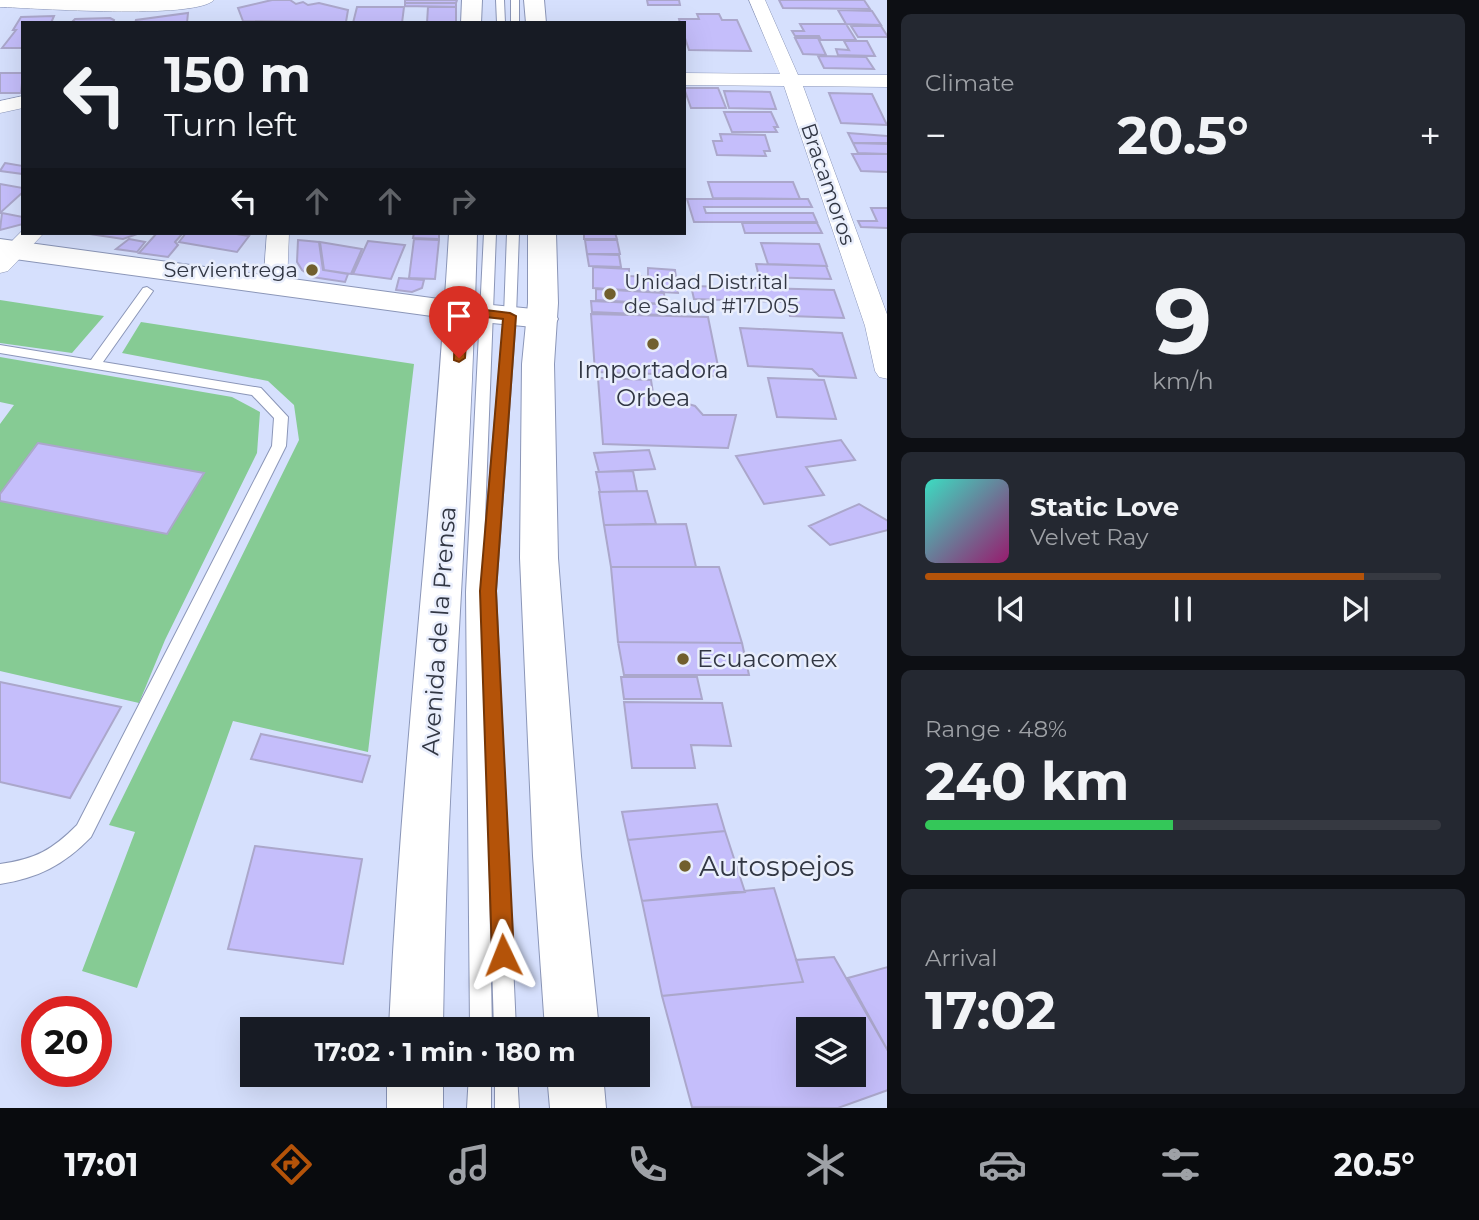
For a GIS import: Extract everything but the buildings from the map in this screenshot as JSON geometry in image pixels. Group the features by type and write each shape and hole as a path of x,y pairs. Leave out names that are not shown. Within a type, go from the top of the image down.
{"main road":[{"path":"471,21 472,0"},
{"path":"534,0 536,21"},
{"name":"Avenida de la Prensa","path":"464,235 499,328 540,558 557,856 571,1017"},
{"name":"Avenida de la Prensa","path":"416,1017 418,908 499,328 541,235"},
{"path":"9,253 275,286 499,328"},
{"path":"9,253 147,291 499,328"},
{"path":"415,1087 415,1108"},
{"path":"576,1087 578,1108"}],"street":[{"name":"Bracamoros","path":"757,0 791,79 883,326 887,371"},
{"path":"0,2 152,7 212,4"},
{"path":"686,79 887,80"},
{"path":"0,107 21,102"},
{"path":"275,286 278,235"}],"lane":[{"path":"499,0 501,21"},
{"path":"515,0 515,21"},
{"path":"490,235 499,328 488,591 505,1017"},
{"path":"481,1017 474,592 499,328 513,235"},
{"path":"95,363 147,291"},
{"path":"0,349 256,391 281,417 278,446 84,831 64,852 36,869 0,874"},
{"path":"479,1108 480,1087"},
{"path":"506,1087 507,1108"}],"green space":[{"path":"0,300 104,316 72,353 0,343"},
{"path":"141,322 414,364 368,752 233,721 137,988 82,971 135,832 109,825 299,440 294,405 268,381 122,353"},
{"path":"0,357 232,397 260,412 257,453 165,640 139,703 0,671 0,424 14,405 0,402"}],"place":[{"name":"Servientrega","path":"312,270"},
{"name":"Unidad Distrital de Salud #17D05","path":"610,294"},
{"name":"Importadora Orbea","path":"653,344"},
{"name":"Ecuacomex","path":"683,659"},
{"name":"Autospejos","path":"685,866"}],"route":[{"path":"459,358 461,311 510,316 488,591 503,955"}]}
